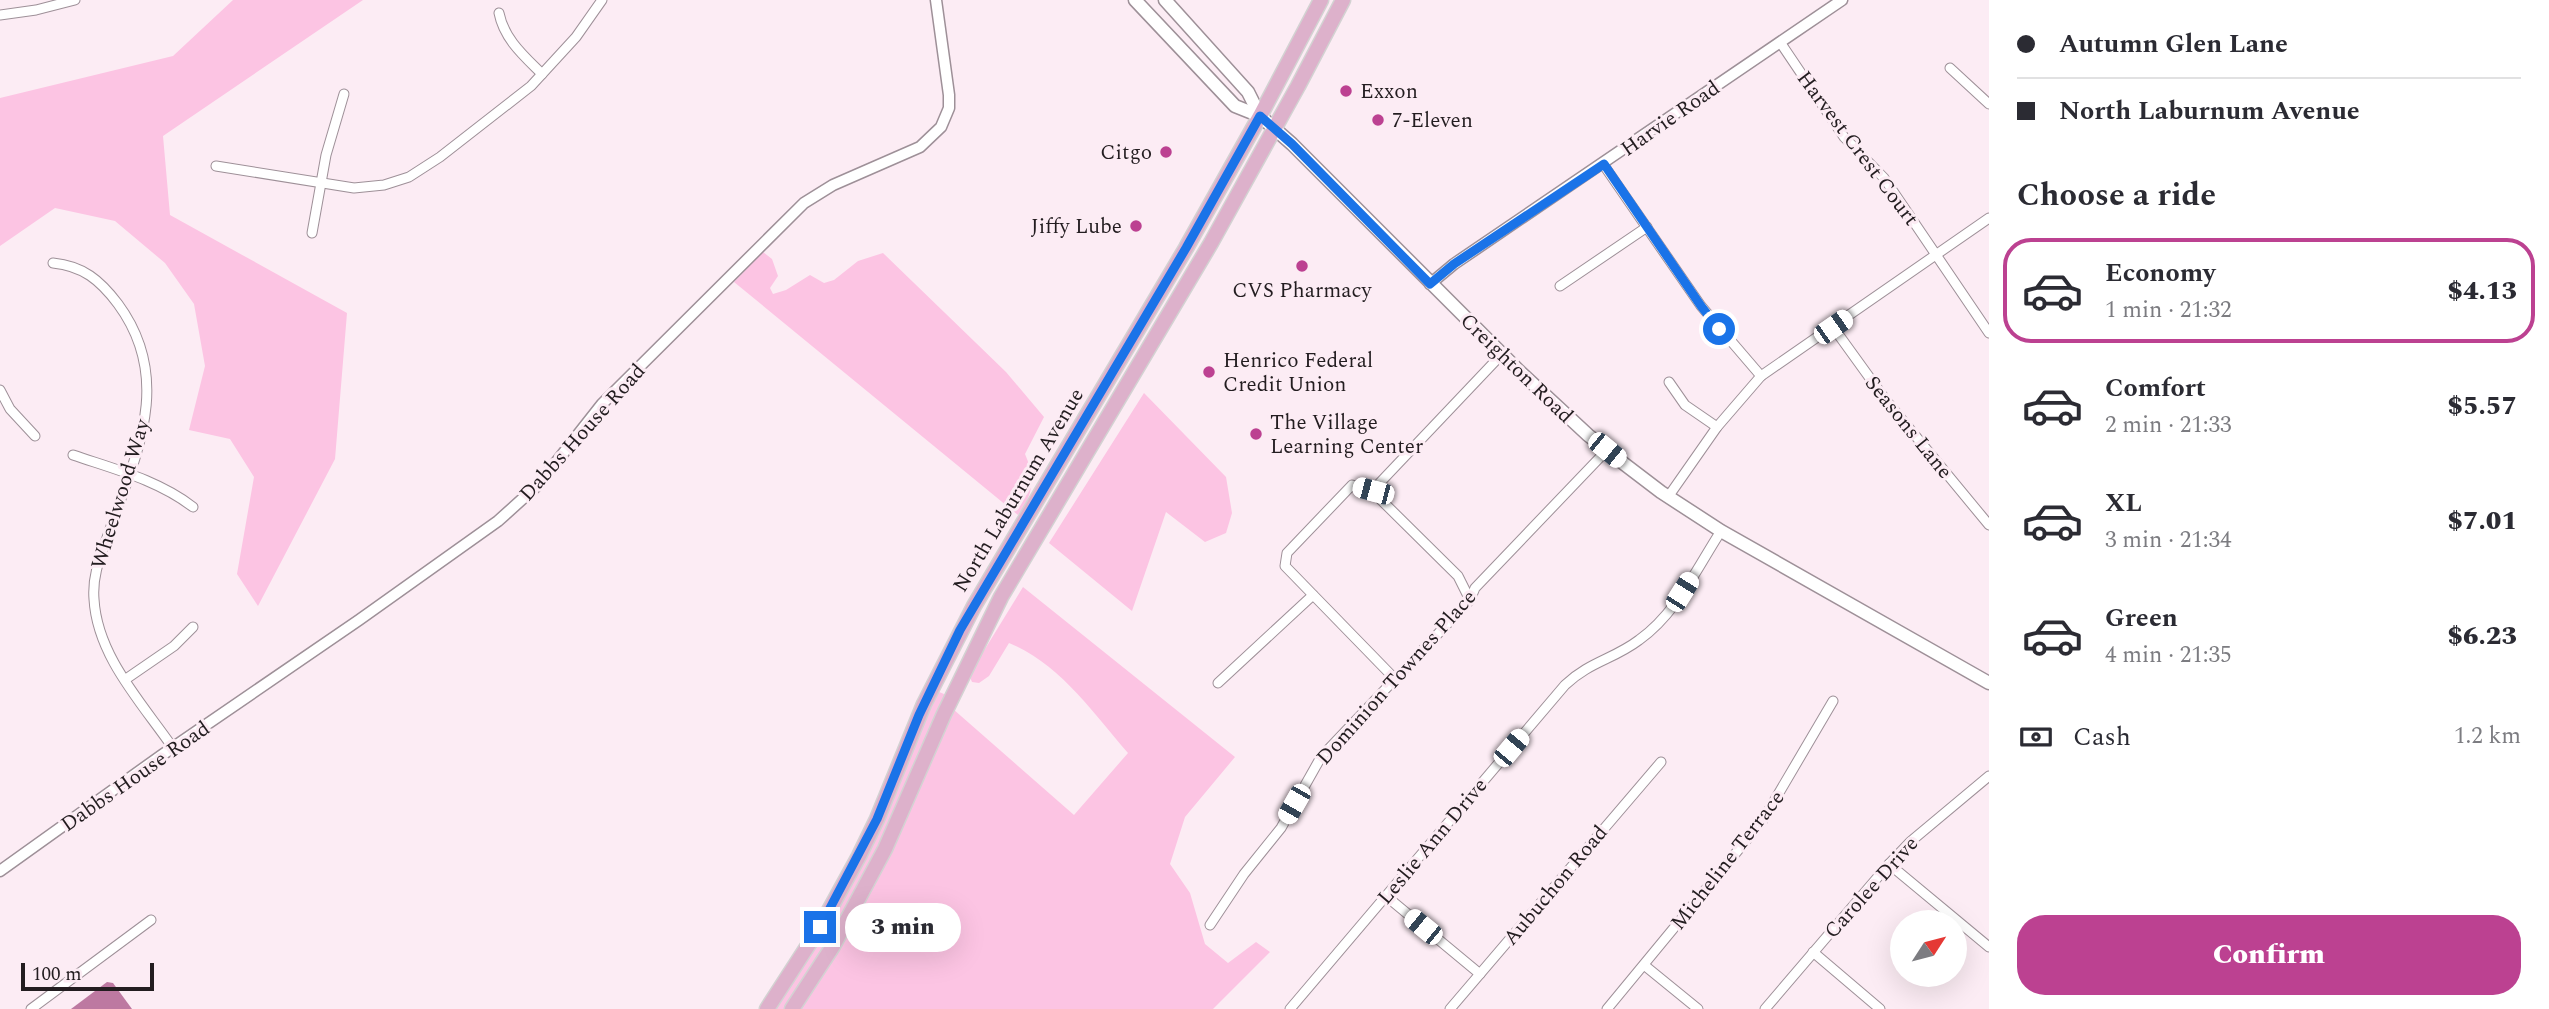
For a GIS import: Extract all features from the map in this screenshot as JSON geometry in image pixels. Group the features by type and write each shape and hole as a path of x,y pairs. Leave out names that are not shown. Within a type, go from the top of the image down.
{"main road":[{"name":"Creighton Road","path":"1135,0 1235,106 1260,116 1275,129 1548,399 1607,450 1668,496 1721,531 1989,683"},
{"name":"Creighton Road","path":"1165,0 1248,92 1260,116"},
{"name":"North Laburnum Avenue","path":"767,1009 820,927 859,856 924,704 974,606 1186,248 1321,0"},
{"name":"North Laburnum Avenue","path":"792,1009 833,946 885,849 944,714 1001,597 1186,286 1275,129 1343,0"}],"street":[{"path":"0,15 36,10 75,0"},
{"path":"216,166 363,188 409,177 440,157 518,97 576,37 602,0"},
{"name":"Dabbs House Road","path":"0,871 428,572 523,500 602,404 804,203 833,185 920,148 941,127 949,108 936,0"},
{"name":"Harvie Road","path":"1430,284 1454,264 1842,0"},
{"path":"499,13 510,40 542,74"},
{"name":"Harvest Crest Court","path":"1780,42 1844,137 1884,178 1989,333"},
{"path":"1950,68 1989,104"},
{"path":"312,233 321,183 344,94"},
{"path":"1604,164 1701,306 1761,376"},
{"path":"1668,496 1717,427 1761,376 1989,218"},
{"path":"1560,285 1647,226"},
{"name":"Wheelwood Way","path":"53,263 77,267 93,276 121,309 135,335 145,372 147,397 144,428 99,558 93,596 103,643 173,748"},
{"name":"Seasons Lane","path":"1833,327 1885,399 1989,525"},
{"path":"1373,491 1502,354"},
{"path":"1669,382 1685,405 1717,427"},
{"path":"0,390 8,407 35,436"},
{"path":"0,415 8,407"},
{"name":"Dominion Townes Place","path":"1210,925 1244,874 1281,828 1321,757 1470,600 1475,588 1607,450"},
{"path":"73,455 172,492 193,507"},
{"path":"1395,679 1285,566 1287,553 1353,485 1373,491 1458,576 1470,600"},
{"name":"Leslie Ann Drive","path":"1290,1009 1565,685 1585,668 1630,646 1655,627 1669,612 1721,531"},
{"path":"1218,683 1313,595"},
{"path":"125,679 174,646 193,627"},
{"name":"Micheline Terrace","path":"1606,1009 1763,821 1833,701"},
{"name":"Aubuchon Road","path":"1450,1009 1661,762"},
{"name":"Carolee Drive","path":"1765,1009 1910,842 1989,776"},
{"path":"1889,864 1989,947"},
{"path":"1386,896 1480,974"},
{"path":"31,1009 151,920"},
{"path":"1813,952 1880,1009"},
{"path":"1644,965 1698,1009"}],"shaded area":[{"path":"233,0 363,0 163,136 170,215 347,313 335,459 258,606 237,574 254,477 230,439 189,430 205,366 194,304 165,263 115,221 55,208 0,246 0,98 173,56"},
{"path":"763,252 772,259 778,276 770,288 773,294 786,290 810,275 824,283 834,280 858,261 883,253 1006,372 1044,417 1025,454 1031,485 1027,500 1018,515 734,282"},
{"path":"1144,393 1226,477 1232,513 1226,533 1205,542 1166,512 1132,611 1049,543"},
{"path":"1023,587 1235,757 1185,817 1170,864 1190,893 1205,944 1228,963 1256,942 1270,952 1213,1009 800,1009 850,929 953,709 1074,815 1128,753 1060,676 1027,652 1009,643 989,676 979,683 972,682 969,675"},
{"path":"939,692 944,694 945,698 875,858 839,925 786,1009 771,1009 934,697"},
{"path":"107,982 113,983 132,1009 71,1009"}],"place":[{"name":"Exxon","path":"1346,91"},
{"name":"7-Eleven","path":"1378,120"},
{"name":"Citgo","path":"1166,152"},
{"name":"Jiffy Lube","path":"1136,226"},
{"name":"CVS Pharmacy","path":"1302,266"},
{"name":"Henrico Federal Credit Union","path":"1209,372"},
{"name":"The Village Learning Center","path":"1256,434"}],"route":[{"path":"820,927 877,819 919,715 960,630 1186,248 1260,116 1292,144 1430,284 1454,264 1604,164 1719,329"}]}
